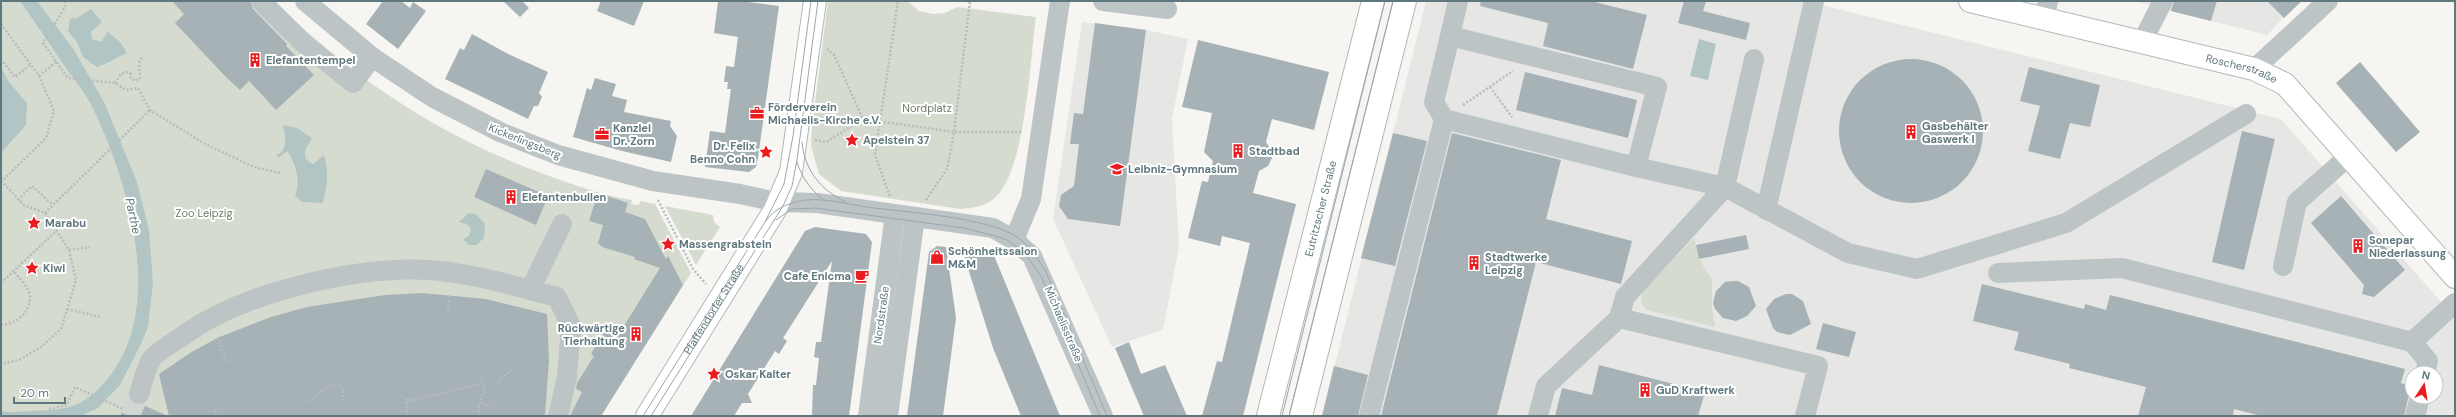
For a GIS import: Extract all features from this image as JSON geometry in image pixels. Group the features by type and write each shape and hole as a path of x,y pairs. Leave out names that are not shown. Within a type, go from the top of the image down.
{"main road":[{"path":"780,202 791,172 815,1"},
{"name":"Eutritzscher Straße","path":"1268,416 1373,1"},
{"path":"1302,416 1405,1"},
{"name":"Roscherstraße","path":"1970,1 2046,10 2142,42 2254,69 2285,84 2455,277"},
{"name":"Pfaffendorfer Straße","path":"647,416 780,202"}],"street":[{"path":"261,1 302,42 353,83 372,57"},
{"name":"Kickerlingsberg","path":"305,1 372,57 432,97 500,132 558,155 653,181 740,194 780,202"},
{"path":"780,202 817,203 993,228 1014,240 1031,199 1060,1"},
{"path":"1103,1 1167,9"},
{"path":"1369,416 1444,119 1434,102 1458,1"},
{"path":"1766,210 1814,1"},
{"path":"2142,42 2162,1"},
{"path":"2254,69 2328,1"},
{"path":"1450,36 1656,88 1636,167"},
{"path":"1538,416 1546,386 1619,318 1625,297 1724,188 1754,59"},
{"path":"1444,119 1724,188 1848,253 1917,269 2066,224 2246,114"},
{"path":"2282,266 2297,202 2349,156"},
{"name":"Nordstraße","path":"868,416 895,214"},
{"name":"Nordstraße","path":"888,416 915,217"},
{"path":"530,290 562,224"},
{"name":"Michaelisstraße","path":"1014,240 1026,249 1036,262 1103,416"},
{"path":"1998,273 2122,268 2412,342 2428,361 2427,365"},
{"path":"139,394 151,359 196,326 249,301 312,282 375,272 429,270 498,281 557,297 571,326 567,376 558,416"},
{"path":"2412,342 2455,303"},
{"path":"1619,318 1818,366 1805,416"},
{"path":"2415,416 2418,405"}],"path":[{"path":"65,1 66,8 43,43 68,78 115,83 126,90 138,88 150,110 205,144 254,167 280,173"},
{"path":"895,214 875,155 898,1"},
{"path":"915,217 947,169 954,132 970,1"},
{"path":"1,24 39,76 54,111 46,138 1,181 24,205 45,213 69,250 76,280 61,329 41,347 19,360 1,364"},
{"path":"810,34 834,56 863,119"},
{"path":"1444,119 1533,56"},
{"path":"115,83 121,74 126,72 131,74 131,78 136,81 140,79 139,63 142,57"},
{"path":"1,59 15,77 31,64"},
{"path":"39,76 56,62"},
{"path":"45,213 150,110"},
{"path":"796,138 826,142 863,119 954,132 982,134 1041,131"},
{"path":"653,181 660,205 694,269 720,299"},
{"path":"18,200 32,186 53,205"},
{"path":"1,283 56,231"},
{"path":"69,250 90,246"},
{"path":"1,325 9,325 19,320 26,309 30,297 24,284 13,271"},
{"path":"448,310 449,295"},
{"path":"67,309 101,317"},
{"path":"217,338 227,362"},
{"path":"498,381 517,366"},
{"path":"407,416 408,405 406,401 479,384 484,376"},
{"path":"309,402 325,388 337,383 342,386 344,390 343,401"},
{"path":"480,416 478,404 481,404 482,395 486,390 483,384"},
{"path":"49,409 67,405 75,387 123,409"},
{"path":"481,404 492,406"},
{"path":"215,410 216,416"}],"shaded area":[{"path":"1426,1 1806,1 2281,119 2455,318 2455,416 1322,416"},
{"path":"2133,1 2300,1 2267,35"},
{"name":"Leibniz-Gymnasium","path":"1082,22 1146,30 1188,39 1172,119 1179,247 1163,330 1112,347 1053,219"}],"green space":[{"name":"Zoo Leipzig","path":"1,1 274,1 335,56 367,80 434,123 469,142 506,159 577,186 632,200 631,204 639,205 640,201 655,204 691,273 601,416 1,416"},
{"name":"Nordplatz","path":"828,1 899,1 909,2 919,11 933,14 945,13 957,7 1036,17 1028,87 1019,143 1012,167 1003,187 992,200 981,206 960,209 841,191 819,174 811,146 812,126"},
{"path":"665,206 713,215 714,222 720,227 696,265"},
{"path":"1694,238 1699,259 1712,280 1712,309 1715,327 1647,310 1641,303 1642,292"}],"water":[{"name":"Parthe","path":"20,1 37,1 74,50 105,104 137,182 149,230 153,283 148,327 120,385 98,408 81,416 1,416 1,411 43,411 63,409 79,403 96,392 123,355 134,323 138,288 136,252 131,216 110,147 88,99"},
{"path":"91,9 102,22 91,32 92,39 101,42 108,32 120,42 127,53 97,67 83,57 77,42 68,31 70,19 77,18"},
{"path":"1699,39 1716,44 1708,80 1690,76"},
{"path":"1,67 9,82 27,103 26,125 1,153"},
{"path":"283,125 297,128 312,138 305,152 306,159 309,162 313,164 324,155 327,168 327,179 323,203 302,202 295,196 298,184 297,173 293,161 287,151 278,158 277,155 281,153 285,146"},
{"path":"469,213 476,214 485,224 484,238 476,245 469,245 463,239 469,236 471,230 468,225 459,222"}],"building":[{"name":"Elefantentempel","path":"172,1 250,1 253,9 287,44 286,46 314,75 276,110 249,81 240,90 225,76 175,23 184,14"},
{"path":"383,1 401,1 410,8 413,2 426,11 398,49 366,24"},
{"path":"503,1 522,1 529,8 520,17"},
{"path":"601,1 644,1 634,26 597,11"},
{"path":"718,1 740,1 779,6 758,158 756,167 749,172 705,167 710,131 725,133 731,89 727,89 728,82 724,82 726,66 734,67 738,37 714,33"},
{"path":"1481,1 1591,1 1647,15 1633,69 1543,46 1548,23 1480,6"},
{"path":"1684,1 1706,1 1703,11 1750,23 1746,40 1678,23"},
{"path":"2174,1 2217,1 2211,21 2171,11"},
{"path":"2267,1 2302,1 2284,18"},
{"path":"1095,23 1146,30 1120,226 1068,219 1059,206 1061,195 1074,186 1079,144 1070,144 1074,113 1083,114"},
{"path":"472,34 508,54 548,72 539,93 542,97 538,106 534,106 528,119 445,79 460,48 464,50"},
{"name":"Stadtbad","path":"1198,40 1329,72 1314,130 1272,119 1266,142 1271,150 1272,158 1268,166 1259,171 1253,193 1296,204 1243,416 1202,416 1217,361 1222,362 1250,243 1222,236 1220,246 1188,238 1202,181 1208,182 1213,161 1204,152 1212,113 1182,107"},
{"name":"Gasbehälter Gaswerk I","path":"1904,59 1918,59 1932,62 1951,71 1967,85 1980,110 1983,131 1982,145 1977,159 1967,177 1957,187 1932,200 1918,203 1904,203 1890,200 1871,191 1855,177 1842,152 1839,138 1839,124 1842,110 1851,91 1865,75 1890,62"},
{"path":"2360,62 2420,132 2396,152 2336,83"},
{"path":"2029,67 2100,85 2090,127 2070,123 2060,159 2028,151 2040,106 2020,101"},
{"path":"1525,72 1637,100 1628,138 1516,110"},
{"path":"595,78 616,84 612,96 627,100 624,112 671,121 670,126 677,136 671,162 622,151 573,137 587,88 591,90"},
{"path":"2242,131 2275,139 2244,270 2212,262"},
{"path":"1393,133 1427,141 1395,266 1361,258"},
{"name":"Stadtwerke Leipzig","path":"1452,133 1561,160 1546,219 1632,241 1621,284 1536,262 1497,416 1381,416"},
{"name":"Elefantenbullen","path":"486,169 548,196 536,225 474,197"},
{"path":"598,193 628,203 625,212 645,219 666,259 668,256 683,285 601,416 570,416 582,392 576,389 577,383 594,356 591,354 605,330 617,337 660,268 634,259 635,257 602,247 598,243 603,225 589,221"},
{"name":"Sonepar Niederlassung","path":"2341,196 2405,270 2374,297 2362,294 2364,285 2311,223"},
{"path":"815,227 866,234 872,242 849,416 812,416 813,385 816,385 819,358 814,357 816,342 821,342 832,261 783,338 787,341 779,354 775,351 748,394 752,403 742,403 734,416 691,416 805,231"},
{"path":"1746,235 1749,249 1699,259 1696,245"},
{"path":"937,246 946,247 956,318 943,416 907,416 929,252"},
{"path":"962,249 993,253 1060,416 1021,416 993,348"},
{"path":"1738,281 1749,287 1756,306 1747,316 1736,321 1723,318 1715,309 1713,303 1716,291 1725,282"},
{"path":"1982,284 2084,309 2085,304 2106,310 2110,295 2404,369 2401,383 2404,384 2404,405 2407,405 2404,416 2261,416 2234,409 2233,416 2138,416 2146,387 2069,368 2070,364 2014,350 2019,332 1973,321"},
{"path":"422,293 486,299 547,314 549,360 545,416 169,416 159,374 190,353 217,338 271,317 307,307 385,295"},
{"path":"1786,294 1792,294 1803,301 1811,324 1790,335 1777,332 1773,328 1766,309 1774,299"},
{"path":"1823,323 1856,332 1849,357 1816,349"},
{"path":"1129,342 1141,374 1165,365 1187,416 1144,416 1115,348"},
{"name":"GuD Kraftwerk","path":"1599,365 1705,392 1698,416 1555,416 1562,388 1592,395"},
{"path":"1334,366 1368,375 1358,416 1322,416"},
{"path":"128,398 135,405 143,405 168,416 120,416"}],"tunnel":[{"path":"130,416 139,394"}],"tram line":[{"path":"643,416 765,222 784,184 793,136 811,1"},
{"path":"651,416 783,206 792,186 797,160 818,1"},
{"path":"1282,416 1385,1"},
{"path":"1289,416 1393,1"},
{"path":"802,142 806,161 815,178 829,192 846,202"},
{"path":"797,162 808,184 816,194 826,202"},
{"path":"765,222 778,209 788,204 806,200 821,200 966,220 1003,230 1017,237 1030,249 1046,272 1107,416"},
{"path":"776,220 792,209 815,208 964,228 1007,240 1023,251 1041,276 1100,416"}],"place":[{"name":"Elefantentempel","path":"255,60"},
{"name":"Förderverein Michaelis-Kirche e.V.","path":"757,113"},
{"name":"Gasbehälter Gaswerk I","path":"1911,132"},
{"name":"Kanzlei Dr. Zorn","path":"602,134"},
{"name":"Apelstein 37","path":"852,140"},
{"name":"Stadtbad","path":"1238,151"},
{"name":"Dr. Felix Benno Cohn","path":"766,152"},
{"name":"Leibniz-Gymnasium","path":"1117,169"},
{"name":"Elefantenbullen","path":"511,197"},
{"name":"Marabu","path":"34,223"},
{"name":"Massengrabstein","path":"668,244"},
{"name":"Sonepar Niederlassung","path":"2358,246"},
{"name":"Schönheitssalon M&M","path":"937,257"},
{"name":"Stadtwerke Leipzig","path":"1474,263"},
{"name":"Kiwi","path":"32,268"},
{"name":"Cafe Enicma","path":"862,276"},
{"name":"Rückwärtige Tierhaltung","path":"636,334"},
{"name":"Oskar Kalter","path":"714,374"},
{"name":"GuD Kraftwerk","path":"1645,390"}]}
